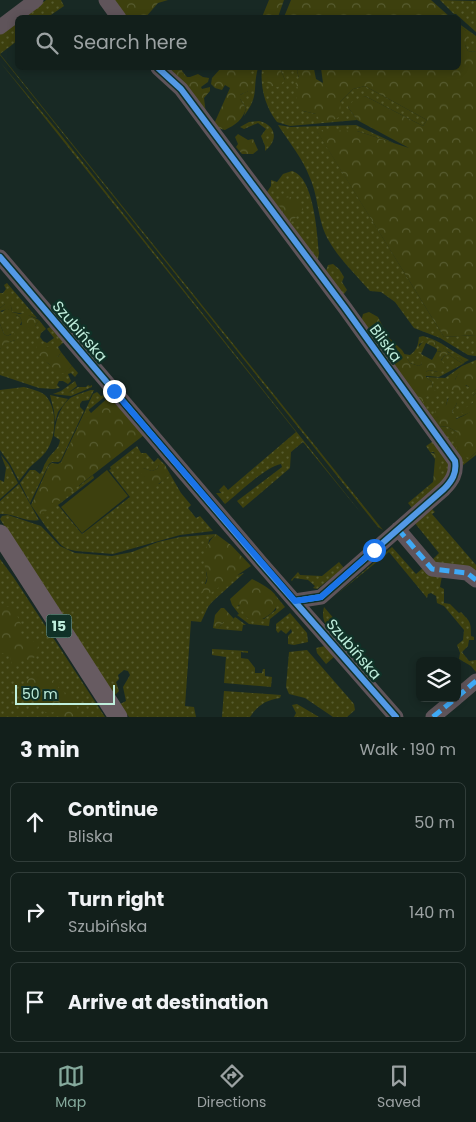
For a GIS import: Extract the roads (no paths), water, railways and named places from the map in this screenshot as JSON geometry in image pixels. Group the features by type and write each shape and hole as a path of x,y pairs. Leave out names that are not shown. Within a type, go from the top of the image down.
{"main road":[{"name":"15","path":"0,534 118,717"}],"street":[{"path":"16,15 36,0"},
{"path":"106,0 117,15"},
{"path":"0,27 15,16"},
{"name":"Bliska","path":"160,70 181,89 345,308 453,458 455,464 455,473 449,484 321,597"},
{"name":"Szubińska","path":"0,257 396,717"},
{"path":"398,529 432,569 467,573 476,580"},
{"path":"295,601 321,597 318,627"},
{"path":"461,694 476,681"},
{"path":"433,717 452,702"}]}
